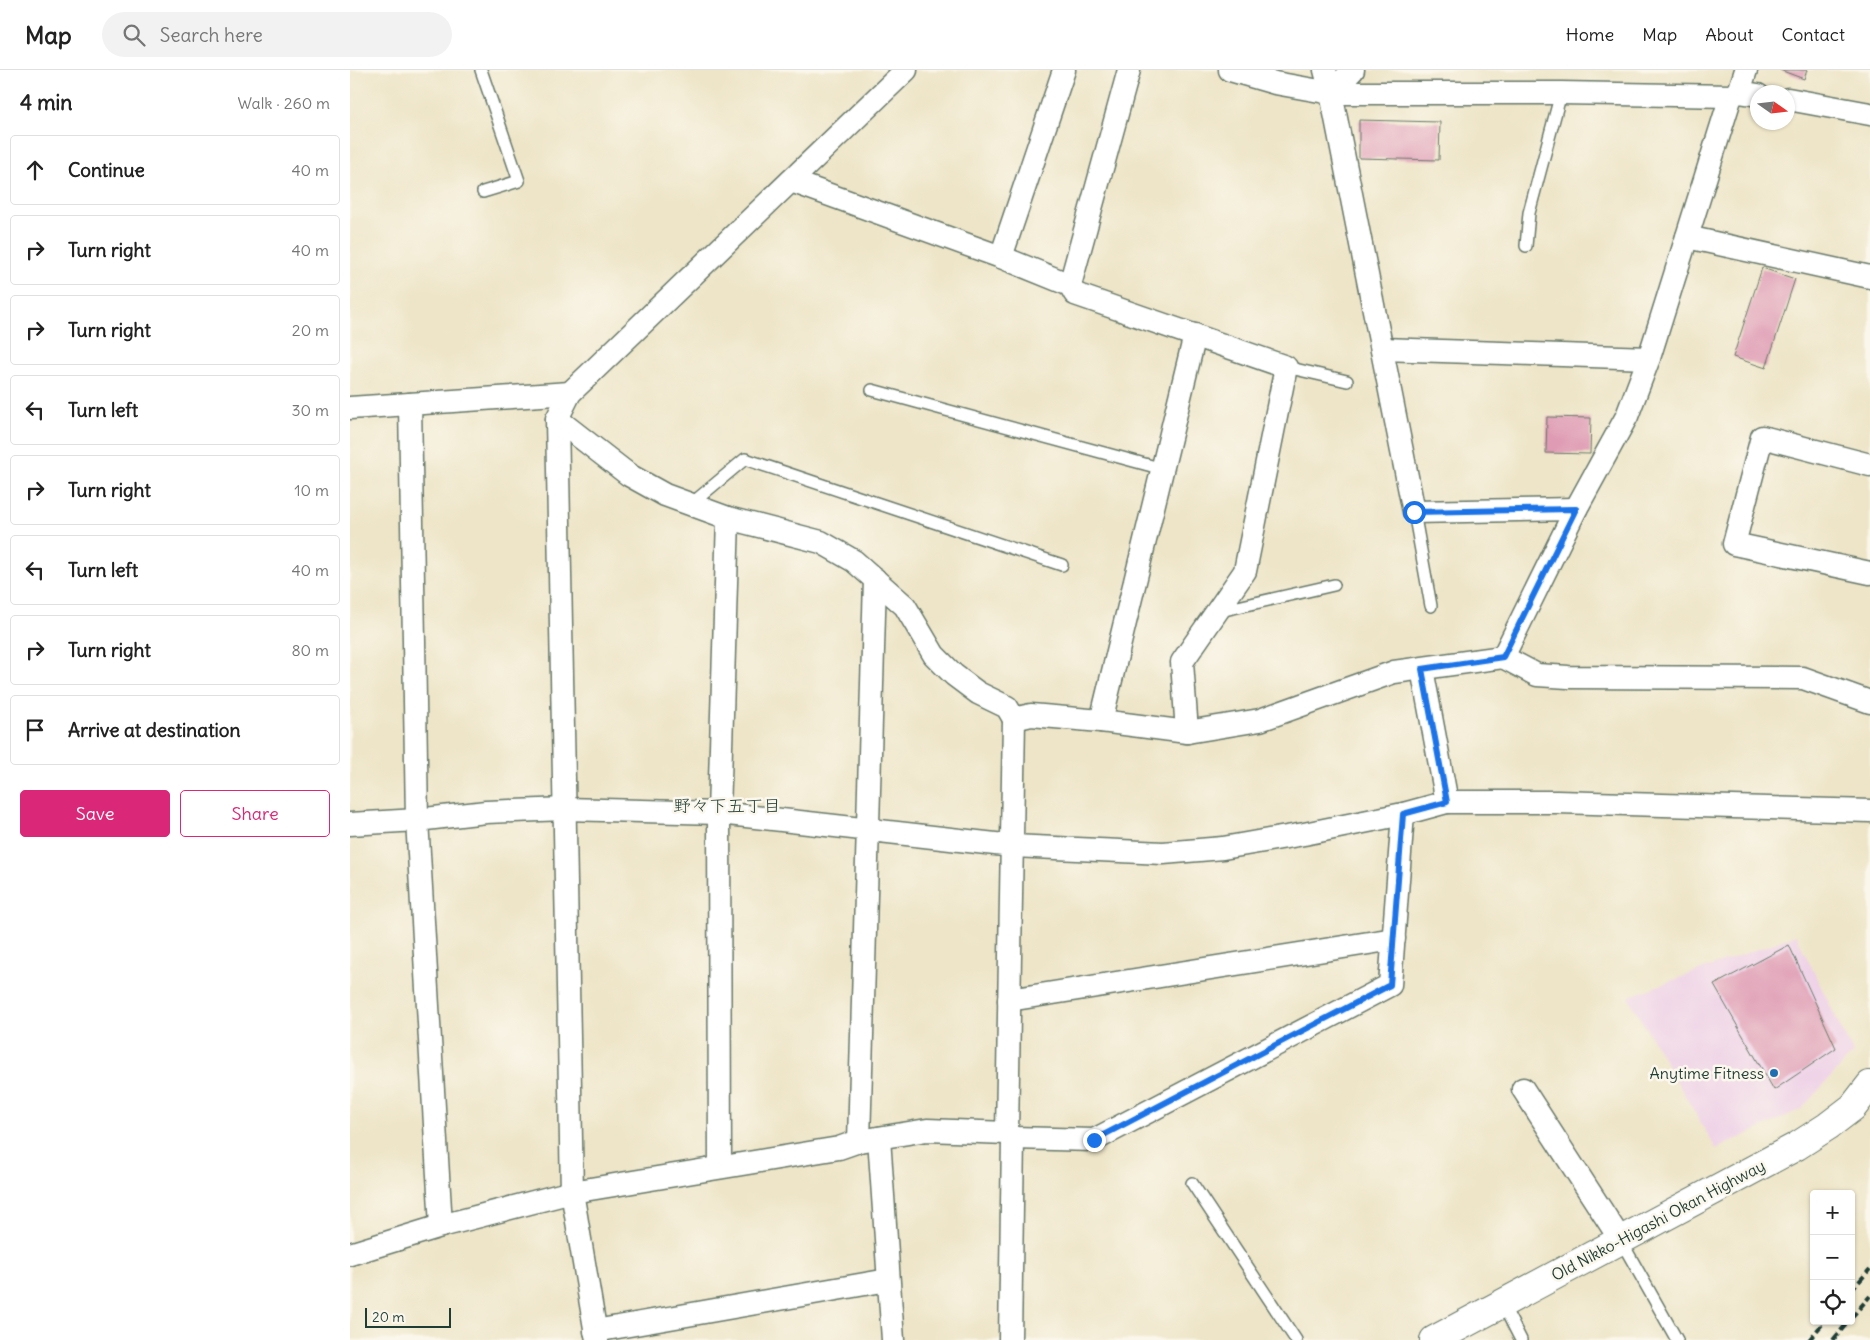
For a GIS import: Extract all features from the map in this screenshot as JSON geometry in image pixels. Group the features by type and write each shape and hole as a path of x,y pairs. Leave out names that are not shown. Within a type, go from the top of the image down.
{"street":[{"path":"888,1280 596,1336 572,1192 557,419 570,393 906,70"},
{"path":"1001,257 1064,70"},
{"path":"1070,285 1129,70"},
{"path":"1230,70 1275,83 1331,93 1742,94"},
{"path":"1325,70 1414,512 1576,509"},
{"path":"1331,93 1353,70"},
{"path":"1503,657 1576,509 1627,416 1649,358 1686,237 1742,94 1746,70"},
{"path":"1795,100 1870,114"},
{"path":"792,180 1001,257 1070,285 1075,294 1286,367 1245,571 1182,662 1187,732"},
{"path":"1686,237 1870,277"},
{"path":"1101,722 1194,335"},
{"path":"1382,349 1649,358"},
{"path":"350,408 570,393"},
{"path":"410,404 417,820 441,1226"},
{"path":"557,419 629,475 665,495 728,518 821,542 854,561 905,606 934,655 954,675 978,693 1007,707 1014,719 1009,1000 1010,1340"},
{"path":"1870,465 1762,437 1734,544 1870,573"},
{"path":"720,1166 719,813 728,518"},
{"path":"875,579 868,830 869,1140 888,1280 893,1340"},
{"path":"1014,719 1031,715 1187,732 1260,720 1394,672 1503,657 1537,675 1577,677 1803,678 1870,702"},
{"path":"1422,669 1447,802"},
{"path":"350,824 417,820 486,812 565,809 719,813 1013,846 1104,852 1164,853 1223,848 1304,834 1403,814 1447,802 1557,802 1870,811"},
{"path":"350,1254 441,1226 572,1192 720,1166 839,1148 869,1140 926,1130 1094,1140 1390,985 1403,814"},
{"path":"1009,1000 1394,939"},
{"name":"Old Nikko-Higashi Okan Highway","path":"1434,1340 1797,1146 1853,1107 1870,1084"},
{"path":"1523,1089 1620,1239"}],"lane":[{"path":"481,70 519,181 483,192"},
{"path":"1526,246 1529,214 1561,93"},
{"path":"1286,367 1347,380"},
{"path":"872,390 1163,469"},
{"path":"690,505 745,459 1062,565"},
{"path":"1414,512 1431,606"},
{"path":"1218,611 1334,586"},
{"path":"1192,1183 1296,1340"},
{"path":"1620,1239 1676,1340"},
{"path":"1502,1303 1521,1340"}],"shaded area":[{"path":"1796,935 1853,1053 1801,1109 1716,1149 1628,997"}],"building":[{"path":"1780,70 1807,70 1804,79"},
{"path":"1359,120 1440,122 1439,160 1359,158"},
{"path":"1762,268 1795,279 1766,368 1733,357"},
{"path":"1547,417 1591,418 1590,454 1546,453"},
{"path":"1789,945 1836,1048 1774,1090 1714,985"}],"railway":[{"path":"1855,1286 1870,1269"},
{"path":"1855,1313 1870,1296"},
{"path":"1809,1340 1822,1325"},
{"path":"1833,1340 1846,1325"}],"place":[{"name":"Anytime Fitness","path":"1774,1073"}],"district":[{"name":"野々下五丁目","path":"727,805"}],"route":[{"path":"1094,1140 1390,985 1403,814 1447,802 1422,669 1503,657 1576,509 1414,512"}]}
